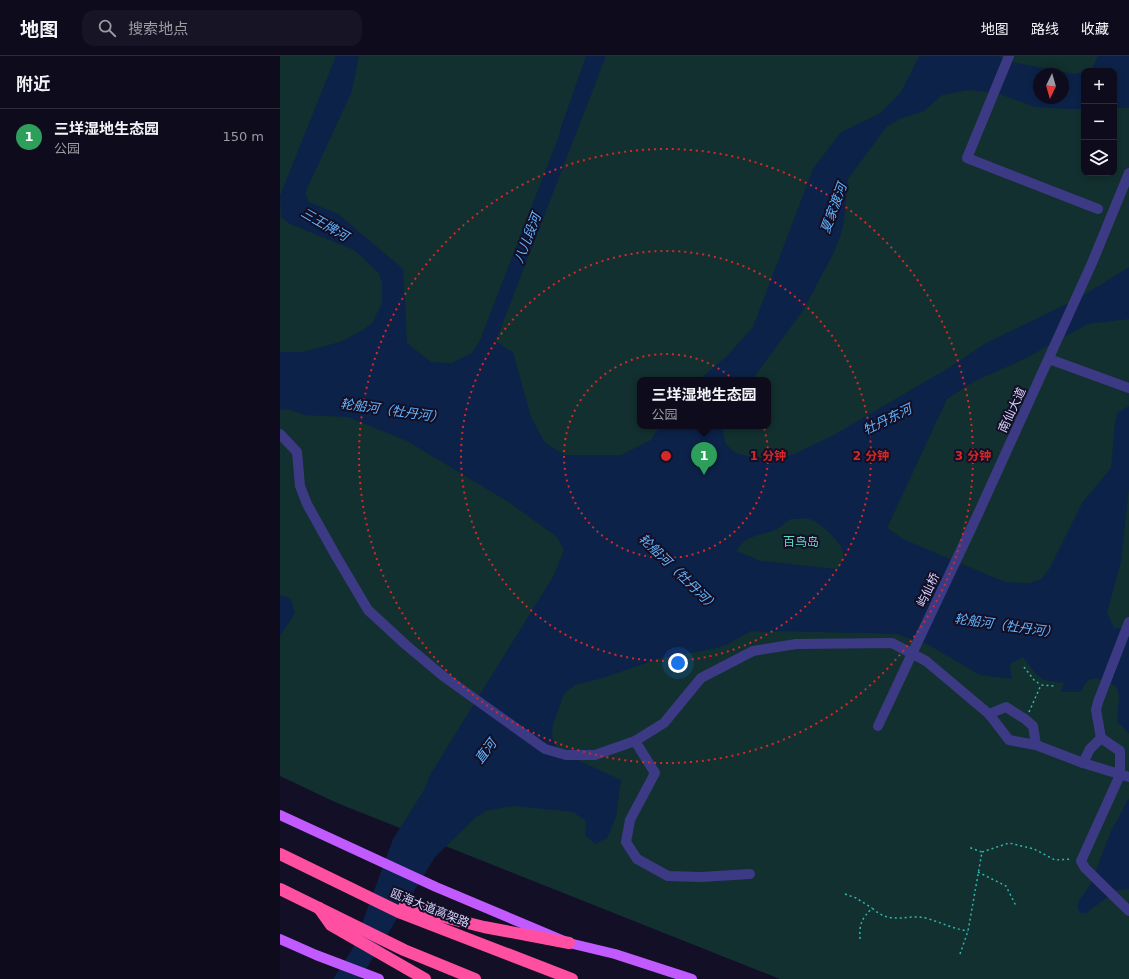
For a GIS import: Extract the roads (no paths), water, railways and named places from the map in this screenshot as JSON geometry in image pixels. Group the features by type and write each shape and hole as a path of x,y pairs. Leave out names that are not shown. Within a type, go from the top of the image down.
{"highway":[{"path":"280,854 350,888 403,907 420,915 569,943"},
{"path":"280,889 318,907 333,920 398,964 425,979"},
{"name":"瓯海大道高架路","path":"420,915 478,943 572,979"},
{"path":"333,920 475,979"}],"main road":[{"path":"280,815 436,887 569,943 615,954 692,979"},
{"path":"280,939 316,955 379,979"}],"street":[{"path":"1009,56 967,158 1098,209"},
{"name":"南仙大道","path":"978,514 1092,264 1129,173"},
{"path":"1049,359 1129,388"},
{"path":"280,434 297,452 300,486 307,504 368,610 406,645 465,693 545,749 566,756 595,755 635,741 664,723 701,678 753,651 796,644 892,643 926,661 989,714 1009,740 1036,745 1083,763 1126,776"},
{"name":"屿仙桥","path":"878,726 978,514"},
{"path":"1129,622 1096,710 1101,738 1120,751 1126,776 1081,861 1085,868 1129,911"},
{"path":"989,714 1006,706 1033,726 1036,745"},
{"path":"1083,763 1090,749 1101,738"},
{"path":"635,741 655,773 630,820 626,842 636,859 668,876 701,877 750,874"}],"water":[{"path":"336,56 359,56 352,91 305,193 309,202 338,214 403,269 407,343 431,362 451,363 472,353 484,334 513,352 531,417 545,443 565,455 621,455 651,440 658,429 723,429 725,443 734,452 746,456 772,458 784,457 796,453 832,436 952,366 986,343 1079,298 1129,267 1129,319 1088,324 1024,359 973,382 947,399 887,528 905,540 1005,582 1030,583 1041,579 1048,571 1082,503 1111,468 1117,413 1129,406 1129,487 1121,562 1107,613 1114,628 1129,628 1129,734 1117,722 1119,697 1117,687 1097,678 1088,680 1080,692 1061,692 1064,683 1044,680 1035,673 1023,657 1010,664 1012,679 980,675 929,645 896,634 751,631 726,645 713,649 657,659 603,678 575,685 564,694 553,724 552,737 558,751 621,780 616,817 607,838 595,844 585,835 586,821 573,812 516,806 488,810 476,817 435,857 360,979 333,979 353,948 393,839 424,790 430,775 554,575 564,550 557,537 510,503 407,441 348,417 304,415 291,410 280,409 280,352 302,352 340,342 363,330 372,323 382,303 382,282 378,272 354,250 290,224 281,217 280,196","holes":["791,519 810,519 819,524 830,533 838,543 843,552 843,557 837,569 761,561 737,551 744,541 753,536 775,530"]},
{"path":"586,56 606,56 583,116 572,135 560,130"},
{"name":"夏家渡河","path":"919,56 999,56 1007,61 1043,68 1033,68 1033,104 1069,104 1069,73 1081,73 1081,109 1035,107 997,93 969,90 942,95 924,111 900,119 887,126 848,179 844,221 841,234 834,252 804,309 754,377 703,377 726,357 753,327 813,169 841,132 879,114 901,92"},
{"path":"1098,56 1129,56 1129,108 1117,108 1117,68 1092,68"},
{"path":"280,595 291,599 295,613 280,636"},
{"path":"1129,798 1129,889 1117,890 1086,913 1080,913 1077,907 1079,901 1091,883 1111,831"}],"waterway":[{"name":"八儿段河","path":"482,356 575,115"}],"place":[{"name":"三垟湿地生态园","path":"704,475"}],"water label":[{"name":"三王牌河","path":"325,224"},
{"name":"轮船河（牡丹河）","path":"392,410"},
{"name":"牡丹东河","path":"887,419"},
{"name":"轮船河（牡丹河）","path":"679,572"},
{"name":"轮船河（牡丹河）","path":"1006,625"},
{"name":"直河","path":"485,751"}],"park label":[{"name":"百鸟岛","path":"801,542"}]}
